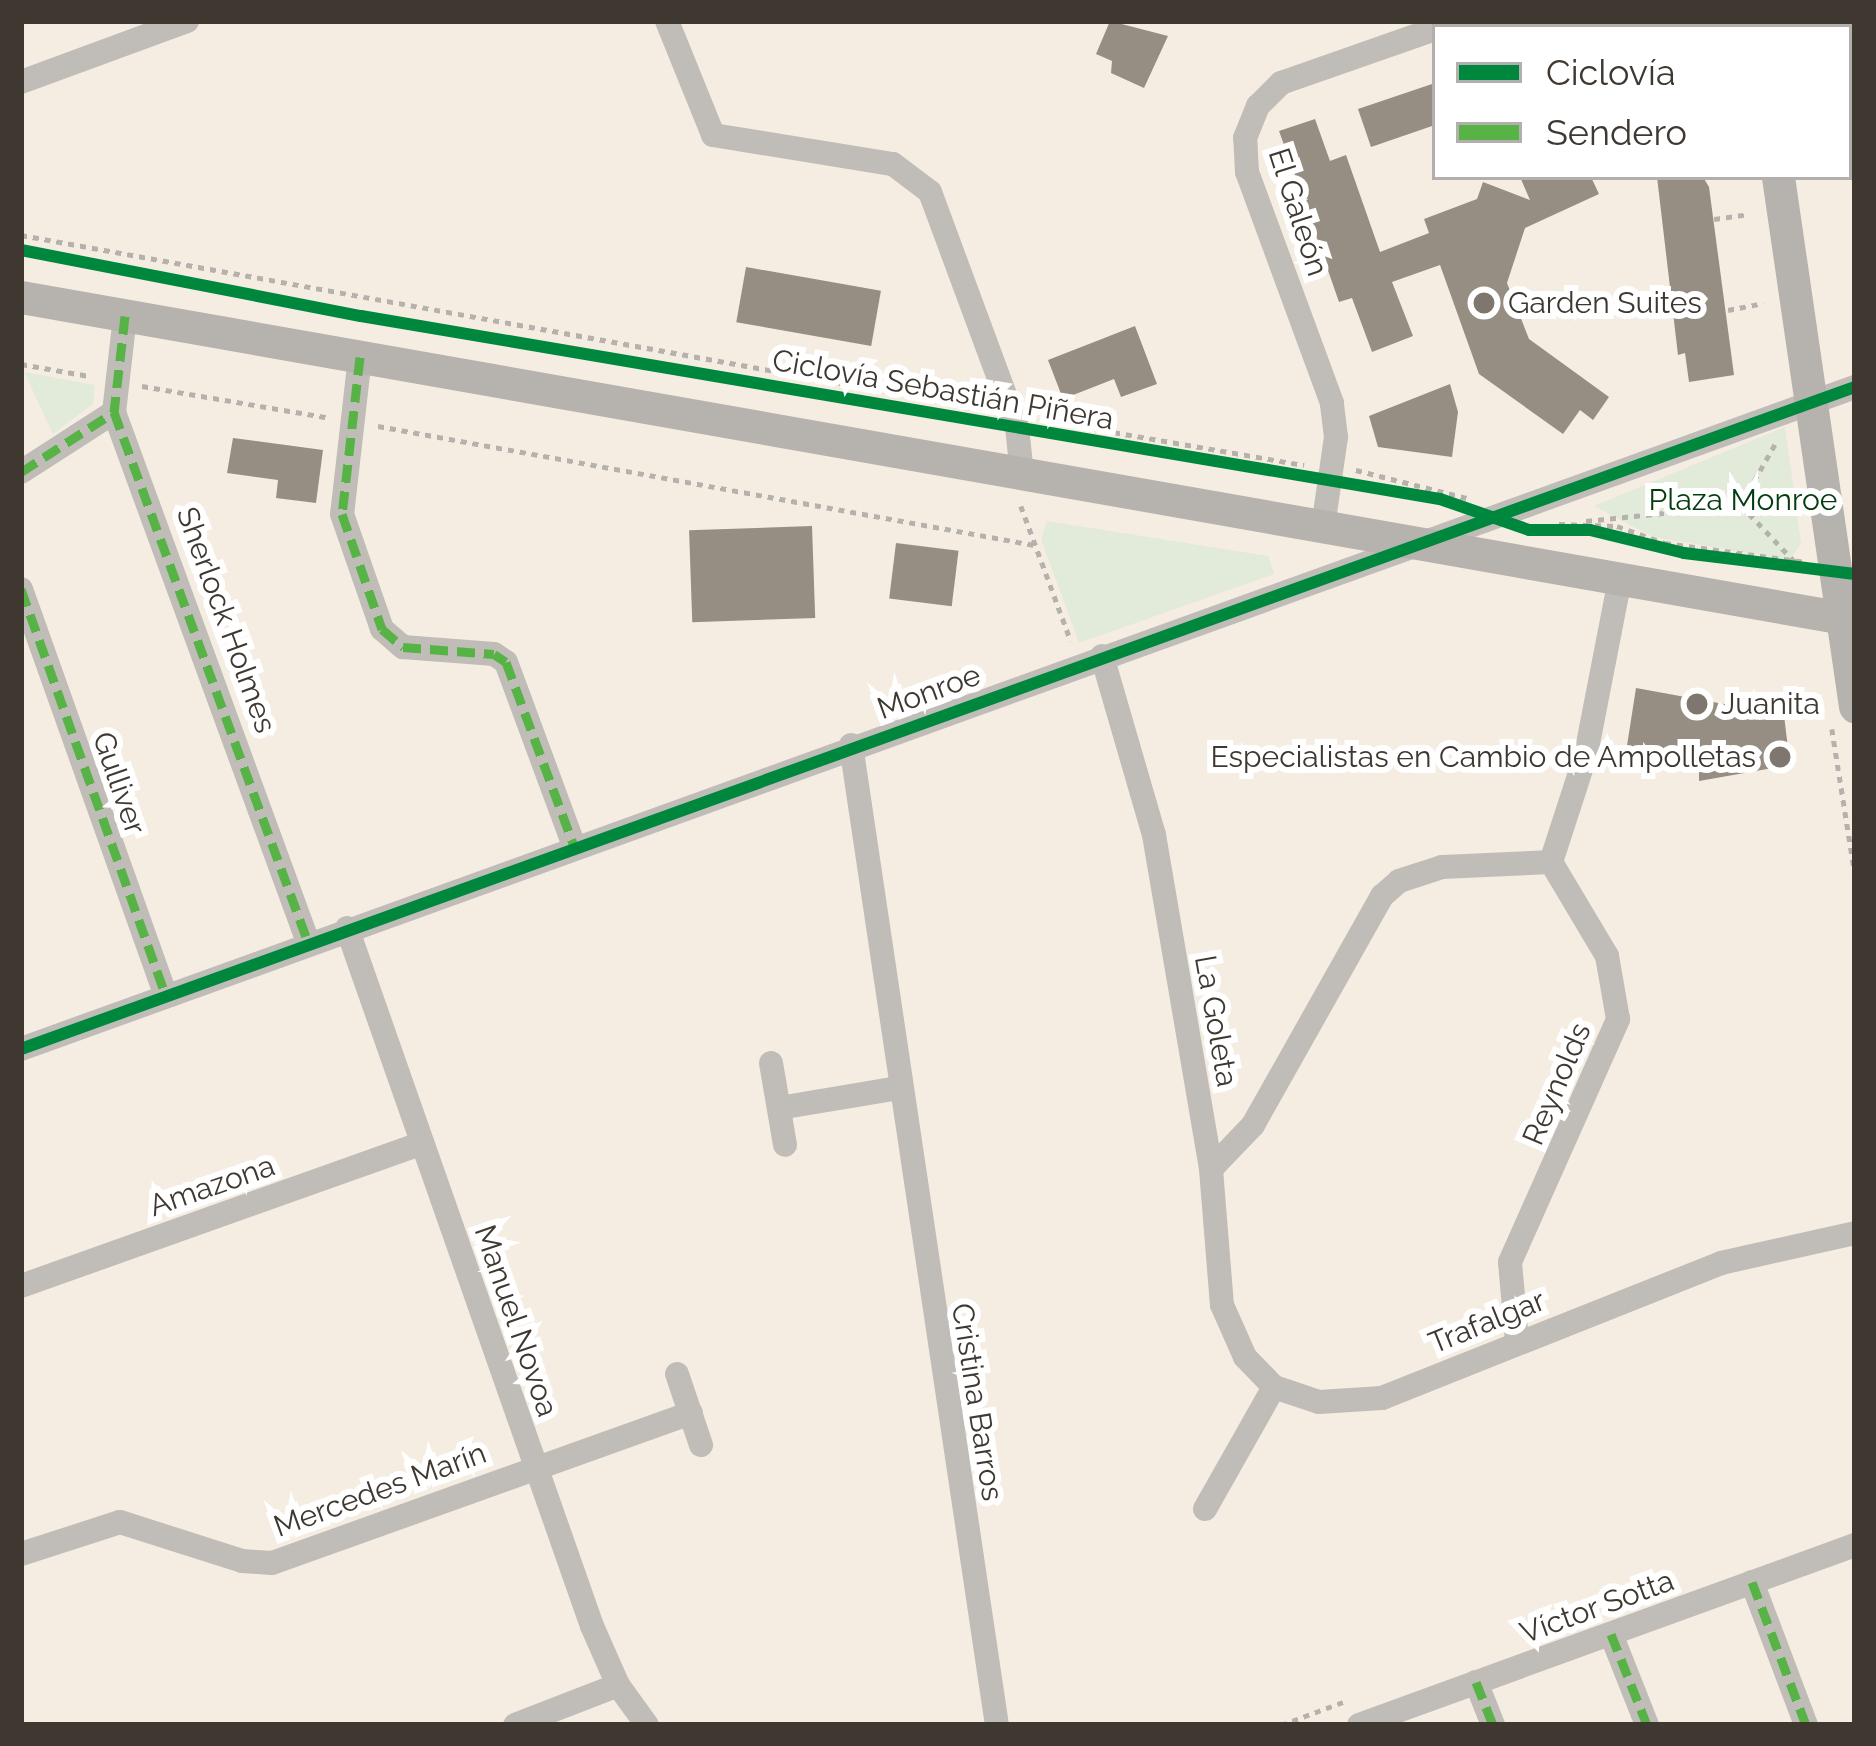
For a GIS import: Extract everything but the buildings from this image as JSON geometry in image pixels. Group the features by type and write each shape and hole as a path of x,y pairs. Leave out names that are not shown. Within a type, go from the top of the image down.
{"main road":[{"path":"1778,180 1797,412 1819,570 1848,619 1842,708"},
{"path":"21,297 1848,619"}],"street":[{"path":"21,82 187,21"},
{"path":"667,21 713,135 893,164 921,181 937,204 1014,418 1015,473"},
{"name":"El Galeón","path":"1323,527 1332,471 1332,403 1247,172 1245,138 1258,106 1281,83 1432,30"},
{"name":"Sherlock Holmes","path":"125,316 114,412 308,942"},
{"path":"360,358 342,514 382,629 403,647 486,653 506,662 574,846"},
{"name":"Monroe","path":"21,1049 851,745 1414,543 1797,412 1855,387"},
{"path":"21,472 114,412"},
{"path":"1210,1169 1253,1125 1382,896 1399,881 1442,868 1551,862 1586,754 1620,579"},
{"name":"Gulliver","path":"21,589 166,996"},
{"name":"La Goleta","path":"1091,660 1154,835 1210,1169 1227,1322 1274,1388"},
{"name":"Cristina Barros","path":"851,745 997,1725"},
{"name":"Reynolds","path":"1517,1341 1510,1262 1618,1019 1607,956 1551,862"},
{"name":"Manuel Novoa","path":"347,928 535,1466 618,1685 647,1725"},
{"path":"771,1063 785,1145"},
{"path":"778,1108 899,1088"},
{"name":"Amazona","path":"21,1286 422,1143"},
{"name":"Trafalgar","path":"1274,1388 1319,1402 1363,1402 1720,1263 1855,1233"},
{"path":"677,1374 701,1445"},
{"path":"1205,1509 1274,1388"},
{"name":"Mercedes Marín","path":"21,1554 120,1522 242,1561 272,1563 691,1413"},
{"name":"Víctor Sotta","path":"1359,1725 1855,1545"},
{"path":"1752,1582 1806,1725"},
{"path":"1612,1634 1647,1725"},
{"path":"1476,1682 1493,1725"},
{"path":"515,1725 618,1685"}],"path":[{"path":"1714,220 1749,214"},
{"path":"21,235 1014,418"},
{"path":"21,250 316,307"},
{"path":"1728,310 1768,302"},
{"path":"21,364 1034,545"},
{"path":"1741,505 1797,412"},
{"path":"1015,473 1034,545 1091,660"},
{"path":"1550,524 1741,505 1819,570"},
{"path":"1842,708 1855,874"}],"green space":[{"path":"24,372 95,385 93,404 53,434"},
{"name":"Plaza Monroe","path":"1785,427 1801,543 1790,560 1653,537 1594,506"},
{"path":"1047,521 1268,556 1274,574 1079,643 1041,539"}],"marked path":[{"path":"125,316 114,412 308,942"},
{"path":"360,357 342,514 382,629 403,647 494,654 506,662 574,846"},
{"path":"21,472 114,412"},
{"path":"21,589 166,996"},
{"path":"1752,1582 1806,1725"},
{"path":"1611,1634 1647,1725"},
{"path":"1476,1682 1493,1725"}],"cycle path":[{"name":"Ciclovía Sebastián Piñera","path":"21,250 361,316 1440,499 1529,530 1590,530 1684,553 1855,574"},
{"path":"21,1049 1855,387"}],"place":[{"name":"Garden Suites","path":"1484,303"},
{"name":"Juanita","path":"1697,704"},
{"name":"Especialistas en Cambio de Ampolletas","path":"1780,757"}]}
